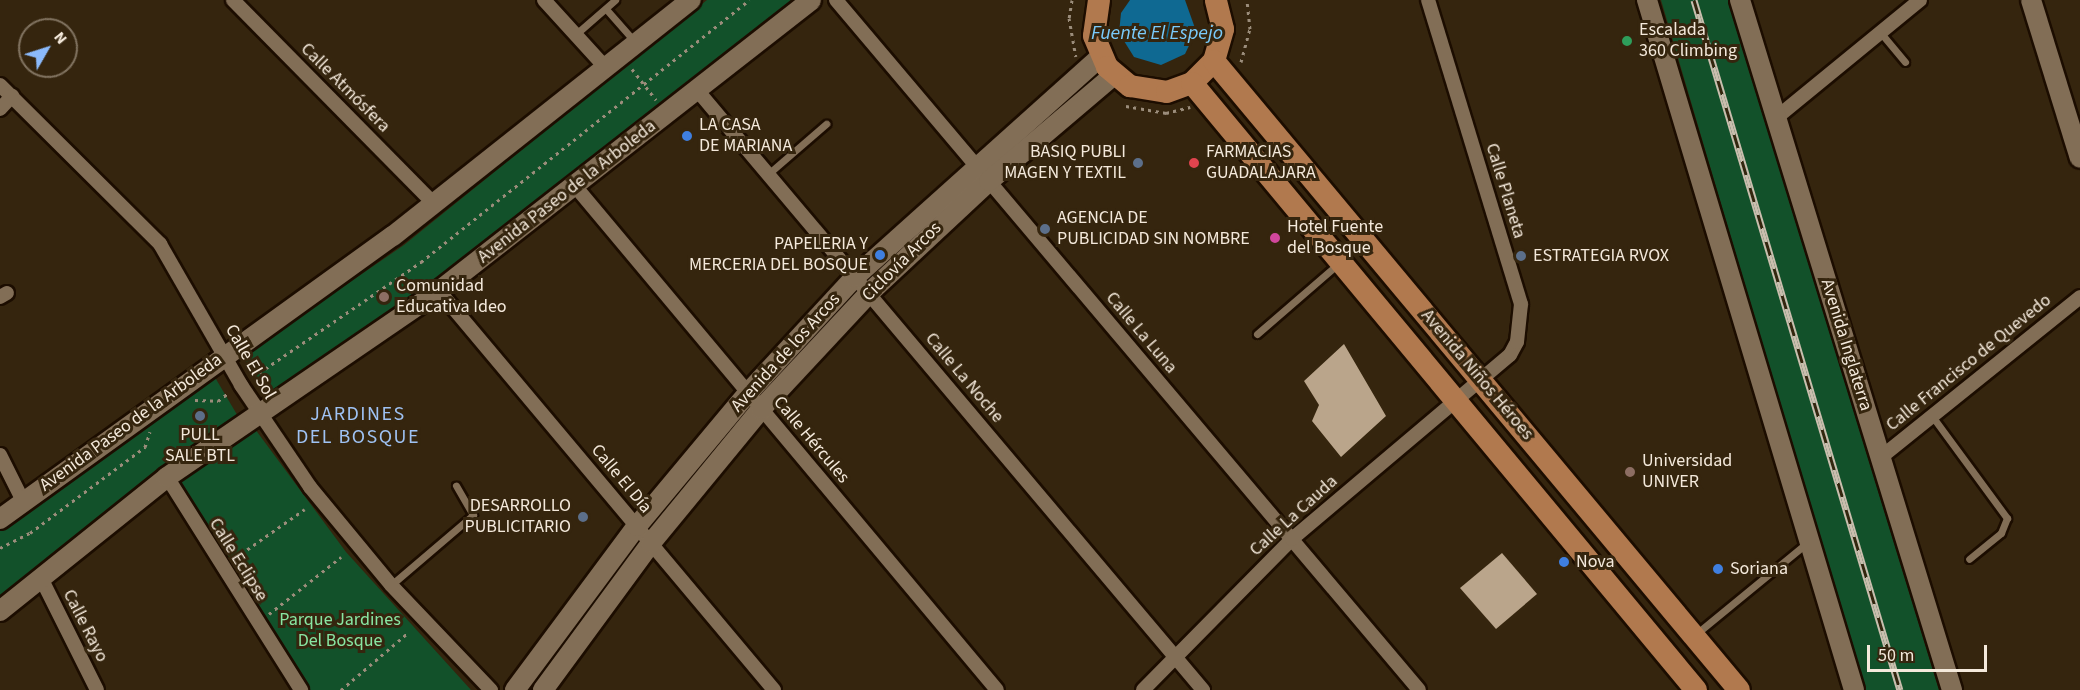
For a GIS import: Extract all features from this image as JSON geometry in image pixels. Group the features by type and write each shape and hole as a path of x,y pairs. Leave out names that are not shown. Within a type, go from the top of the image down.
{"main road":[{"path":"1099,0 1094,36 1100,57 1114,75 1148,92 1192,83 1214,61 1223,29 1216,0"},
{"name":"Avenida Niños Héroes","path":"1214,61 1739,690"},
{"name":"Avenida Niños Héroes","path":"1192,83 1690,686"}],"street":[{"name":"Calle Atmósfera","path":"233,0 432,202"},
{"path":"544,0 576,34 620,54"},
{"name":"Avenida Paseo de la Arboleda","path":"0,519 393,236 432,202 691,0"},
{"name":"Avenida Paseo de la Arboleda","path":"0,611 167,477 439,291 810,0"},
{"name":"Calle La Luna","path":"836,0 1419,690"},
{"name":"Calle Planeta","path":"1428,0 1521,304 1518,342 1481,380"},
{"path":"1647,0 1854,690"},
{"name":"Avenida Inglaterra","path":"1740,0 1952,690"},
{"path":"1776,118 1920,0"},
{"path":"2031,0 2080,158"},
{"name":"Avenida de los Arcos","path":"515,690 637,526 748,393 855,277 975,164 1100,57"},
{"name":"Avenida de los Arcos","path":"543,690 651,543 762,409 869,293 989,181 1114,75"},
{"name":"Calle El Sol","path":"0,85 160,244 260,415 310,487 391,585 491,690"},
{"name":"Calle La Noche","path":"697,90 1203,690"},
{"path":"0,109 12,96"},
{"name":"Calle Hércules","path":"575,186 997,690"},
{"name":"Calle El Día","path":"439,291 774,690"},
{"name":"Calle Francisco de Quevedo","path":"1880,458 2080,297"},
{"name":"Calle La Cauda","path":"1143,690 1174,655 1292,539 1481,380"},
{"path":"0,455 23,501"},
{"name":"Calle Eclipse","path":"167,477 301,690"},
{"name":"Calle Rayo","path":"41,578 97,690"},
{"path":"1722,668 1748,690"}],"lane":[{"path":"576,34 615,0"},
{"path":"606,9 620,54"},
{"path":"1880,32 1905,62"},
{"path":"768,174 826,124"},
{"path":"1257,334 1340,262"},
{"path":"1932,416 2007,518 2001,533 1969,559"},
{"path":"391,585 473,515 456,486"},
{"path":"1694,635 1809,541"}],"path":[{"path":"252,378 421,262 749,0"},
{"path":"620,54 667,114"},
{"path":"184,405 227,394"},
{"path":"0,541 2,547 30,533 145,447 152,427"},
{"path":"231,561 305,509"},
{"path":"267,616 340,557"},
{"path":"341,690 409,632"}],"green space":[{"path":"707,0 796,0 435,284 267,399 242,356 404,245"},
{"path":"1661,0 1728,0 1939,690 1864,690"},
{"path":"213,374 239,418 0,599 0,529"},
{"name":"Parque Jardines Del Bosque","path":"255,429 346,552 471,690 308,690 175,484"}],"water":[{"name":"Fuente El Espejo","path":"1130,0 1185,0 1196,31 1185,54 1161,65 1134,57 1119,33 1121,13"}],"building":[{"path":"1344,344 1386,416 1341,457 1312,421 1319,405 1304,381"},
{"path":"1502,553 1537,594 1496,629 1460,588"}],"railway":[{"path":"1694,0 1900,690"}],"place":[{"name":"Escalada 360 Climbing","path":"1627,41"},
{"name":"LA CASA DE MARIANA","path":"687,136"},
{"name":"BASIQ PUBLI MAGEN Y TEXTIL","path":"1138,163"},
{"name":"FARMACIAS GUADALAJARA","path":"1194,163"},
{"name":"AGENCIA DE PUBLICIDAD SIN NOMBRE","path":"1045,229"},
{"name":"Hotel Fuente del Bosque","path":"1275,238"},
{"name":"PAPELERIA Y MERCERIA DEL BOSQUE","path":"880,255"},
{"name":"ESTRATEGIA RVOX","path":"1521,256"},
{"name":"Comunidad Educativa Ideo","path":"384,297"},
{"name":"PULL SALE BTL","path":"200,416"},
{"name":"Universidad UNIVER","path":"1630,472"},
{"name":"DESARROLLO PUBLICITARIO","path":"583,517"},
{"name":"Nova","path":"1564,562"},
{"name":"Soriana","path":"1718,569"}],"district":[{"name":"JARDINES DEL BOSQUE","path":"358,426"}]}
